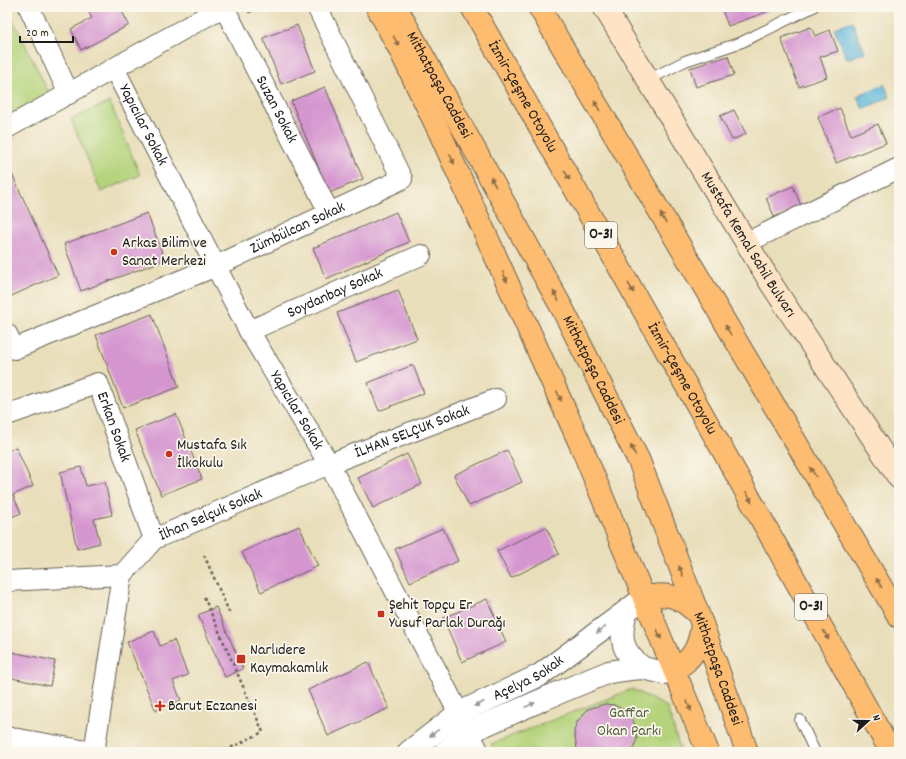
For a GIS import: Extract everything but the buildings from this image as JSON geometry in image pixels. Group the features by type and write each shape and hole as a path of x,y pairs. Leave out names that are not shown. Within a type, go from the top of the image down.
{"main road":[{"name":"Mithatpaşa Caddesi","path":"377,7 399,48 439,131 582,448 708,752"},
{"name":"Mithatpaşa Caddesi","path":"396,7 563,310 639,461 700,619 747,752"},
{"name":"İzmir-Çeşme Otoyolu","path":"472,7 730,463 891,752"},
{"path":"539,7 899,617"},
{"name":"Mustafa Kemal Sahil Bulvarı","path":"604,7 772,285 899,478"},
{"path":"644,598 656,595 668,595 688,605 700,619 701,638 692,657 684,665 674,670"}],"street":[{"path":"29,7 69,94"},
{"path":"7,128 224,7"},
{"name":"Suzan Sokak","path":"224,7 329,212"},
{"name":"Zümbülcan Sokak","path":"11,342 216,266 402,179 317,7"},
{"name":"Yapıcılar Sokak","path":"114,68 249,331 329,464 479,752"},
{"path":"746,242 899,168"},
{"name":"Soydanbay Sokak","path":"249,331 421,255"},
{"name":"Erkan Sokak","path":"7,415 98,383 154,539"},
{"name":"İLHAN SELÇUK Sokak","path":"329,464 496,399"},
{"name":"İlhan Selçuk Sokak","path":"122,575 154,539 329,464"},
{"path":"7,580 122,575 94,752 7,738"},
{"name":"Açelya Sokak","path":"409,752 459,713 540,675 644,598"},
{"path":"626,612 622,627 622,639 625,650 632,661 643,668"},
{"name":"Açelya Sokak","path":"445,752 469,732 603,675 618,670 643,668 664,672 674,670"}],"lane":[{"path":"648,80 685,62 742,42 813,7"},
{"path":"800,720 815,752"}],"path":[{"path":"204,555 230,614"},
{"path":"204,597 263,732 222,752"}],"green space":[{"path":"10,14 51,97 7,115 7,16"},
{"path":"110,102 140,175 101,192 71,119"},
{"name":"Gaffar Okan Parkı","path":"632,689 667,707 681,752 496,752 491,744"}],"water":[{"path":"852,21 865,52 847,59 834,28"},
{"path":"884,84 890,97 863,109 857,96"}],"place":[{"name":"Arkas Bilim ve Sanat Merkezi","path":"114,252"},
{"name":"Mustafa Sık İlkokulu","path":"169,454"},
{"name":"Şehit Topçu Er Yusuf Parlak Durağı","path":"381,614"},
{"name":"Narlıdere Kaymakamlık","path":"241,659"},
{"name":"Barut Eczanesi","path":"160,706"}]}
